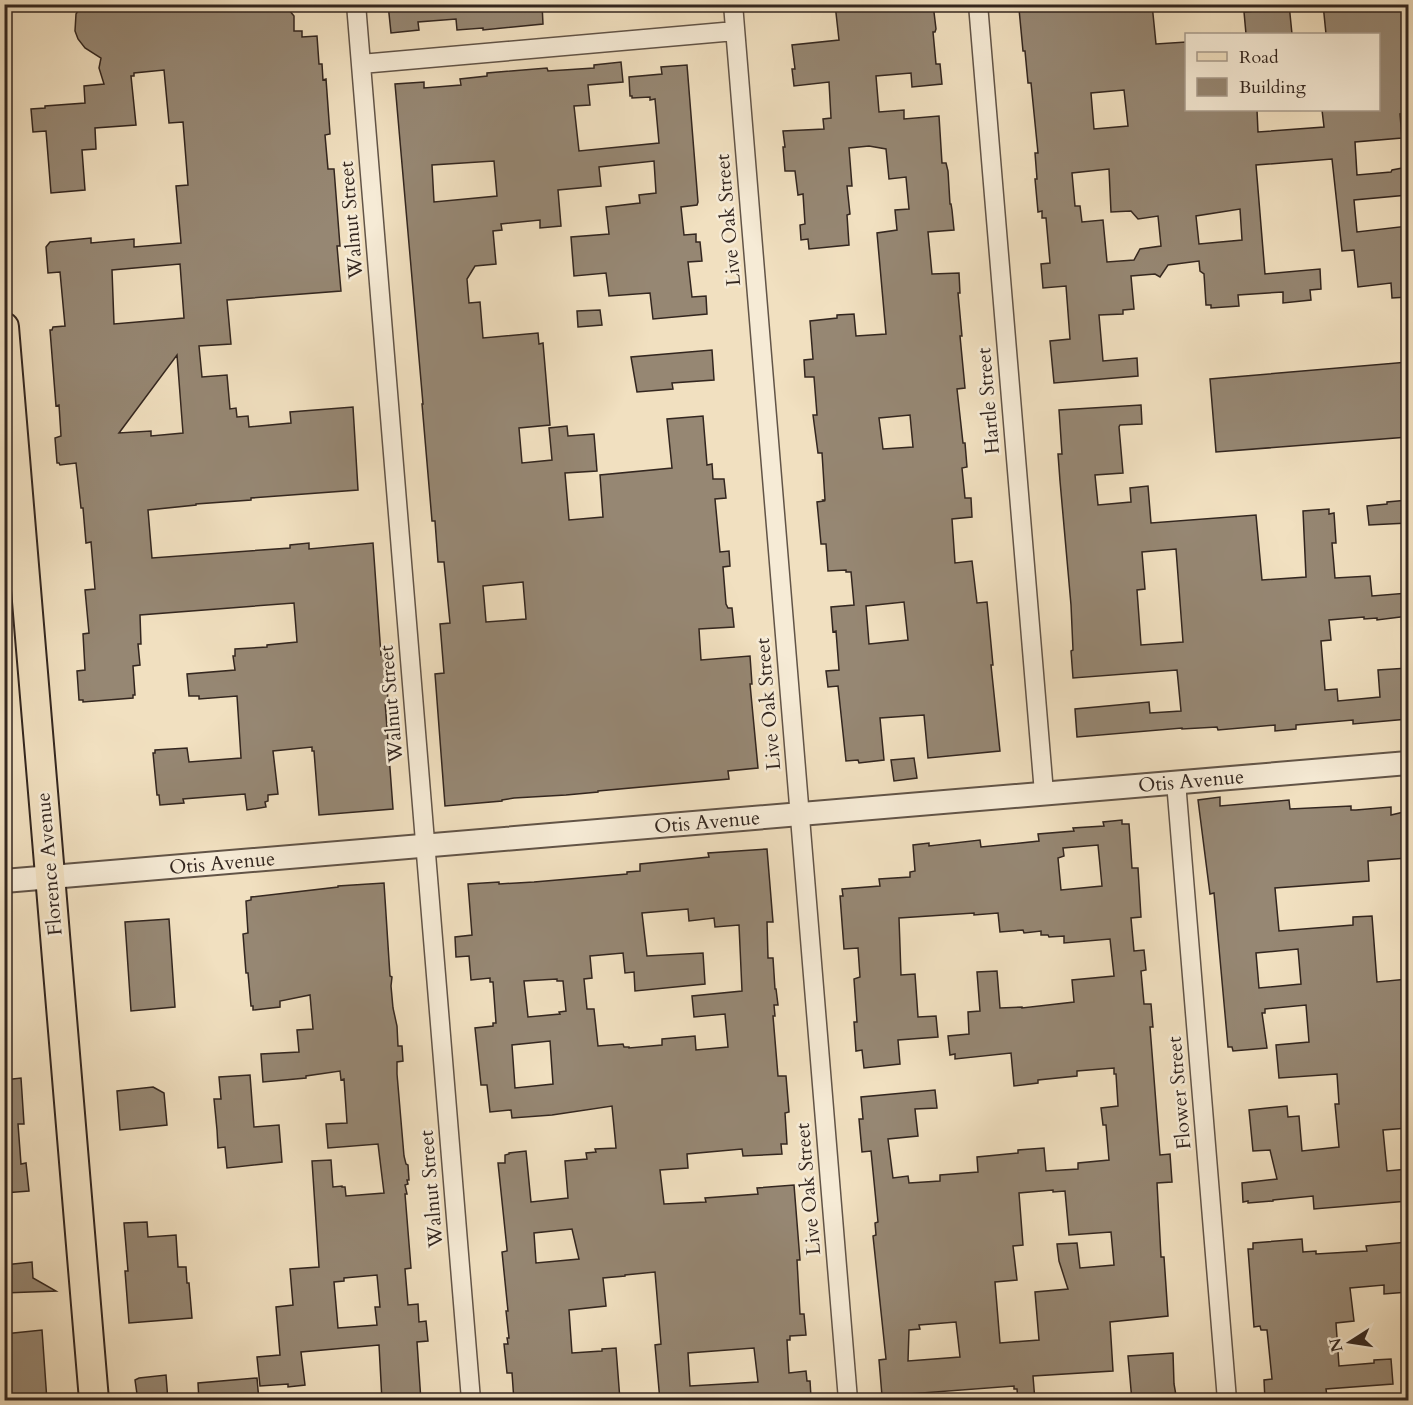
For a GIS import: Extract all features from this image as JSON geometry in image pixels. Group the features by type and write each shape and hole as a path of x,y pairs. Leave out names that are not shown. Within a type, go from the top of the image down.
{"main road":[{"name":"Florence Avenue","path":"4,327 15,577 50,877 93,1401"}],"street":[{"name":"Walnut Street","path":"356,4 471,1401"},
{"name":"Live Oak Street","path":"733,4 848,1401"},
{"name":"Hartle Street","path":"978,4 1044,794"},
{"path":"361,64 735,31"},
{"name":"Otis Avenue","path":"4,880 1408,763"},
{"name":"Flower Street","path":"1176,782 1227,1401"}],"building":[{"path":"82,4 288,4 294,16 294,31 302,31 302,37 317,36 319,64 322,64 323,80 326,79 330,134 325,135 328,169 334,169 341,291 227,300 231,344 199,346 202,377 227,375 230,409 236,408 237,417 248,416 249,427 291,423 290,412 353,407 358,490 251,498 251,500 148,510 152,558 290,548 290,545 309,543 309,549 373,543 381,655 385,654 388,701 385,701 393,809 319,815 312,747 273,751 278,794 268,795 268,801 265,802 266,807 247,810 245,794 183,799 184,803 160,805 153,753 155,750 187,748 189,762 241,758 237,696 199,699 199,696 189,696 187,674 235,670 233,656 235,656 235,649 297,642 294,603 140,615 141,644 138,644 140,665 133,666 135,695 133,698 83,702 79,700 77,671 85,670 83,634 89,633 85,590 95,589 91,542 86,543 76,463 60,465 57,463 55,438 61,436 59,405 56,406 50,330 53,327 65,326 60,272 48,273 46,247 50,242 91,238 91,243 134,239 134,247 181,243 176,186 188,185 183,122 169,123 164,70 134,73 134,76 131,76 136,125 95,128 96,149 82,150 85,190 51,193 46,131 33,132 31,109 85,103 84,86 104,84 99,68 101,58 85,48 78,39 75,31 76,14","holes":["180,264 184,318 114,324 112,270","177,355 183,433 151,436 151,431 119,433"]},
{"path":"388,4 542,4 543,24 483,30 483,28 457,30 456,19 418,22 419,30 391,33"},
{"path":"835,4 933,4 936,64 940,64 942,84 912,87 911,73 876,76 879,112 904,110 904,119 939,116 942,163 946,163 948,171 954,230 928,232 932,274 959,273 960,293 958,293 962,336 960,336 965,388 957,389 967,467 962,468 965,498 971,498 972,517 952,519 955,563 972,561 977,603 987,602 1000,751 928,758 924,715 880,718 884,760 859,763 858,760 846,761 838,686 828,687 826,671 839,670 836,631 833,632 831,607 854,605 851,572 828,571 826,544 821,544 817,502 825,500 822,453 818,453 813,415 817,415 814,377 805,377 804,360 813,359 810,321 854,314 856,336 886,334 877,233 897,230 895,210 909,209 906,177 889,179 886,149 869,146 849,148 852,186 847,186 850,214 847,215 849,245 809,249 808,239 801,240 800,225 805,224 803,194 798,195 795,171 785,171 783,131 824,129 823,119 831,118 829,82 794,86 792,69 795,69 792,45 839,40","holes":["910,415 913,447 883,449 879,418","904,602 908,640 869,644 866,606"]},
{"path":"1071,4 1152,4 1156,44 1185,42 1185,111 1257,111 1258,132 1324,127 1322,111 1380,111 1380,33 1326,33 1323,4 1358,4 1358,7 1408,4 1408,113 1400,114 1402,138 1355,142 1357,175 1391,172 1408,167 1408,195 1354,200 1357,232 1408,226 1408,297 1392,298 1391,283 1358,287 1354,250 1342,251 1332,159 1256,165 1265,274 1320,269 1321,289 1310,290 1311,300 1283,303 1283,292 1238,295 1239,306 1211,308 1211,305 1206,305 1204,274 1200,271 1199,261 1168,265 1160,277 1155,274 1131,276 1134,309 1123,310 1123,314 1099,315 1103,361 1137,358 1138,376 1054,383 1050,341 1070,339 1066,286 1043,288 1041,264 1050,263 1046,218 1042,218 1042,211 1038,212 1035,153 1038,153 1031,83 1028,83 1025,51 1023,51 1019,9","holes":["1124,90 1128,126 1094,129 1091,93","1109,169 1111,212 1131,211 1138,219 1158,216 1161,246 1140,249 1134,260 1107,262 1103,220 1082,222 1080,206 1075,206 1072,173","1240,209 1242,240 1199,244 1196,216"]},
{"path":"1289,4 1292,33 1246,33 1244,12 1255,11 1255,6"},
{"path":"621,62 623,82 588,85 590,105 574,106 579,151 659,143 655,99 632,98 629,77 662,74 661,67 687,65 698,202 697,205 681,207 684,235 696,234 696,242 700,242 702,261 688,262 692,297 706,296 707,314 653,319 650,293 609,296 606,273 574,276 571,237 609,234 606,207 640,203 639,195 656,193 654,161 599,167 601,186 558,190 561,226 540,228 540,220 501,224 502,230 493,231 496,264 475,266 467,279 469,303 480,302 483,338 538,333 539,344 543,343 550,425 519,428 522,463 552,460 549,428 567,426 568,436 594,434 597,471 565,473 569,520 603,517 600,475 672,468 667,419 703,416 707,465 712,464 713,479 724,479 726,498 715,499 720,552 729,551 730,566 723,567 726,604 728,608 732,608 734,627 699,629 701,660 750,656 752,684 750,684 758,768 728,771 729,779 445,806 435,674 444,673 440,624 450,623 444,562 438,562 435,521 432,521 395,84 424,82 424,88 461,85 460,79 487,76 487,73 547,68 548,71 594,68 594,65","holes":["494,161 497,196 434,202 432,165","523,582 526,619 486,622 483,586"]},
{"path":"600,310 602,325 578,327 577,311"},
{"path":"712,350 714,380 672,383 673,389 637,392 631,357"},
{"path":"1408,362 1408,437 1216,452 1210,379"},
{"path":"1141,405 1142,424 1120,425 1119,427 1123,473 1095,475 1098,505 1131,502 1130,488 1148,486 1151,523 1256,515 1262,580 1306,577 1303,511 1329,509 1329,514 1334,513 1336,543 1332,543 1335,578 1370,576 1372,596 1408,593 1408,616 1377,620 1377,618 1364,619 1364,617 1329,620 1331,640 1321,641 1325,690 1337,689 1338,701 1380,697 1378,670 1408,668 1408,719 1353,724 1353,720 1296,725 1296,729 1275,731 1275,725 1218,730 1217,727 1182,728 1077,737 1075,709 1149,702 1150,713 1181,711 1177,670 1073,678 1071,605 1058,454 1062,454 1059,410","holes":["1176,549 1183,642 1141,645 1137,590 1145,589 1142,552"]},
{"path":"1408,500 1408,523 1369,525 1367,506"},
{"path":"914,758 917,778 894,781 891,760"},
{"path":"1220,797 1220,806 1289,800 1290,809 1351,806 1351,810 1356,810 1391,807 1391,815 1408,811 1408,858 1368,861 1369,881 1275,888 1279,931 1353,925 1353,917 1372,916 1377,982 1408,979 1408,1128 1383,1130 1387,1171 1408,1169 1408,1201 1314,1209 1313,1196 1243,1202 1242,1183 1277,1179 1270,1150 1253,1151 1249,1110 1287,1106 1288,1117 1299,1116 1302,1151 1339,1147 1335,1104 1339,1104 1337,1074 1279,1078 1276,1045 1309,1042 1306,1005 1265,1009 1265,1013 1262,1013 1267,1048 1233,1051 1232,1047 1228,1047 1214,893 1210,894 1198,800","holes":["1298,949 1301,984 1259,988 1256,953"]},
{"path":"1122,820 1122,824 1129,824 1132,868 1138,868 1141,917 1131,918 1134,951 1144,950 1146,970 1141,971 1144,1004 1151,1004 1153,1027 1150,1027 1160,1155 1170,1154 1172,1182 1157,1183 1161,1257 1164,1257 1168,1316 1110,1322 1113,1371 1033,1376 1035,1401 1018,1401 1017,1389 1014,1389 1014,1386 882,1396 879,1360 886,1359 873,1236 876,1235 875,1223 878,1222 871,1151 862,1152 859,1119 863,1119 861,1097 935,1090 937,1108 915,1109 918,1136 888,1139 893,1178 908,1176 909,1183 940,1181 940,1175 978,1172 977,1157 1018,1153 1018,1150 1044,1148 1046,1171 1078,1169 1078,1163 1109,1160 1106,1125 1103,1125 1101,1108 1118,1106 1114,1068 1077,1071 1077,1076 1038,1080 1038,1083 1014,1086 1011,1053 955,1059 955,1054 950,1055 948,1036 969,1034 968,1012 980,1011 977,972 997,971 1000,1008 1074,1002 1072,980 1114,976 1110,939 1064,943 1064,936 1049,937 1041,935 1041,931 1000,932 998,913 899,918 901,975 915,974 918,1017 936,1016 938,1037 898,1040 900,1064 864,1068 862,1050 856,1051 854,1022 857,1022 854,979 860,977 858,948 844,949 840,896 843,896 842,889 880,886 879,879 910,877 910,872 915,871 913,845 929,843 929,846 980,840 981,847 1039,841 1038,834 1104,826 1103,822","holes":["1098,845 1102,886 1061,890 1058,858 1064,856 1063,848","1065,1191 1069,1235 1111,1232 1114,1265 1080,1268 1077,1243 1057,1244 1059,1261 1068,1289 1035,1292 1039,1340 1000,1343 995,1282 1017,1280 1013,1246 1023,1245 1019,1193","956,1322 960,1357 908,1361 909,1330 920,1329 919,1325"]},
{"path":"767,849 773,922 767,922 768,958 773,958 778,1005 774,1005 775,1016 773,1016 778,1076 786,1076 789,1112 785,1113 787,1144 781,1144 782,1154 743,1156 742,1149 687,1154 688,1168 660,1170 664,1204 706,1202 705,1198 758,1194 757,1188 794,1185 800,1260 797,1260 800,1314 804,1314 806,1335 790,1336 790,1340 787,1340 789,1373 806,1371 807,1381 810,1381 811,1397 779,1401 660,1401 655,1345 661,1344 655,1272 603,1278 606,1306 569,1310 572,1353 616,1348 620,1400 514,1401 512,1373 507,1373 504,1344 508,1344 507,1338 509,1338 502,1252 507,1249 498,1163 505,1163 505,1155 509,1153 526,1151 531,1202 568,1198 565,1161 587,1159 586,1153 596,1152 595,1149 616,1148 612,1106 512,1118 511,1110 490,1112 487,1085 481,1085 475,1028 493,1026 493,1023 496,1023 493,982 490,982 490,978 471,980 469,956 456,957 455,937 472,935 468,884 534,882 627,874 627,872 640,871 640,864 709,857 708,853","holes":["688,909 689,921 714,918 715,927 739,925 742,991 692,996 694,1017 725,1014 728,1047 696,1050 695,1036 662,1039 662,1045 629,1048 624,1047 623,1044 598,1046 594,1009 587,1009 584,979 592,978 590,956 623,953 625,973 634,972 635,991 705,984 703,953 647,956 642,913","557,979 557,981 563,981 566,1011 559,1012 560,1014 528,1017 524,981","550,1041 553,1084 515,1088 512,1045","572,1229 579,1259 536,1263 534,1233","754,1348 758,1382 690,1386 688,1353"]},
{"path":"384,883 393,1008 398,1046 402,1046 403,1061 397,1062 397,1074 404,1156 408,1165 409,1180 405,1185 411,1268 405,1269 408,1305 418,1304 419,1322 426,1321 428,1341 417,1342 421,1401 382,1401 379,1345 301,1352 305,1385 260,1386 257,1357 280,1355 276,1307 293,1305 290,1269 319,1267 312,1161 331,1160 333,1187 345,1187 346,1196 384,1193 378,1144 328,1148 326,1124 347,1123 344,1079 341,1080 340,1071 306,1076 306,1078 263,1082 261,1054 299,1052 297,1030 313,1029 310,995 280,1001 280,1007 253,1010 248,973 246,973 243,934 248,933 246,901 251,900 251,897 338,886","holes":["377,1275 380,1307 375,1307 377,1325 338,1328 334,1282 344,1281 344,1278"]},
{"path":"169,919 175,1007 131,1011 125,922"},
{"path":"250,1075 254,1127 279,1125 282,1162 227,1168 225,1147 218,1148 214,1099 221,1099 219,1077"},
{"path":"21,1078 24,1124 18,1124 21,1164 26,1163 29,1191 4,1193 4,1080"},
{"path":"153,1087 164,1093 167,1125 120,1130 117,1091"},
{"path":"147,1222 148,1237 176,1235 178,1267 186,1267 192,1318 129,1323 124,1223"},
{"path":"1302,1239 1303,1252 1316,1251 1316,1254 1367,1251 1366,1246 1408,1242 1408,1292 1384,1294 1384,1285 1350,1288 1354,1321 1336,1323 1339,1366 1391,1359 1393,1384 1326,1389 1325,1401 1265,1401 1264,1380 1272,1379 1267,1330 1261,1330 1260,1326 1254,1327 1248,1249 1253,1249 1253,1243"},
{"path":"32,1262 33,1278 56,1291 4,1293 4,1265"},
{"path":"42,1330 47,1401 4,1401 4,1334"},
{"path":"1173,1353 1177,1401 1132,1401 1128,1356"},
{"path":"166,1375 168,1401 138,1401 135,1380"},
{"path":"257,1378 259,1401 199,1401 198,1383"}]}
